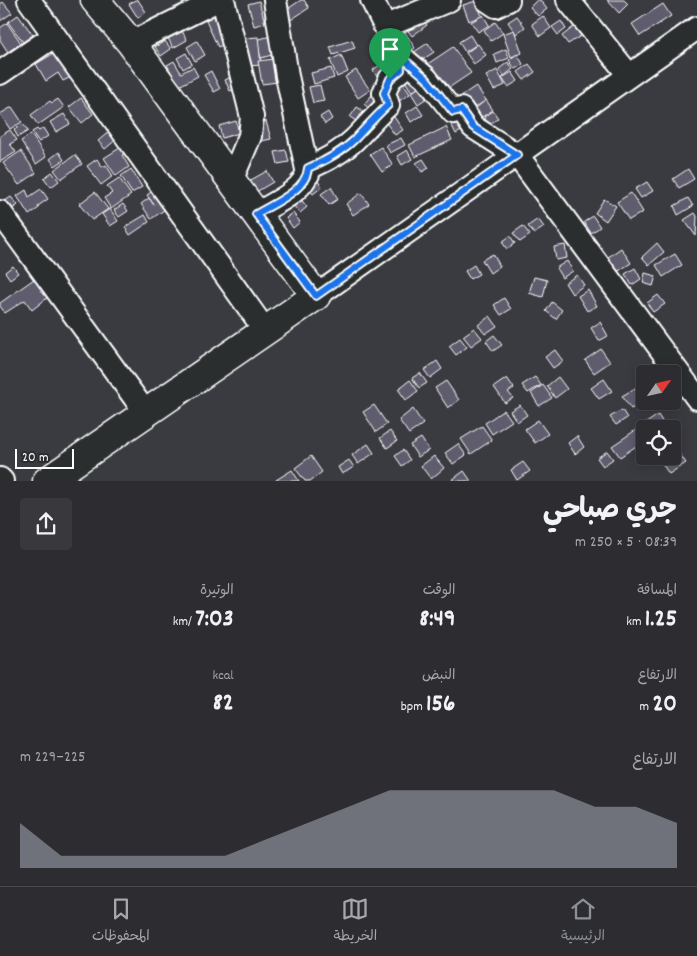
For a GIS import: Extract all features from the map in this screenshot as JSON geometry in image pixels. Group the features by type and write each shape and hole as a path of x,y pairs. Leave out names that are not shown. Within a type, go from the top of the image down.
{"street":[{"path":"29,0 265,330"},
{"path":"95,0 131,43 316,296"},
{"path":"131,43 218,0"},
{"path":"223,0 252,118 250,136 232,180"},
{"path":"275,0 287,76 308,174"},
{"path":"256,214 294,192 308,174 308,168 337,153 354,140 365,126 388,105 384,93 390,79 401,70 399,55 372,0"},
{"path":"386,26 449,0"},
{"path":"487,0 496,6 508,0"},
{"path":"580,5 629,75"},
{"path":"47,481 316,296 697,28"},
{"path":"0,73 54,36"},
{"path":"399,55 426,78 453,112 461,110 473,127 517,155 697,398"},
{"path":"0,212 146,413"}],"building":[{"path":"138,0 146,12 138,18 129,4"},
{"path":"304,0 309,8 289,21 283,12"},
{"path":"537,0 540,0 547,9 538,16 530,7"},
{"path":"607,0 624,0 628,4 619,13"},
{"path":"259,1 265,23 254,26 248,4"},
{"path":"476,1 482,16 469,21 463,5"},
{"path":"3,2 12,13 0,21 0,4"},
{"path":"663,4 671,16 640,36 632,24"},
{"path":"220,12 233,40 218,47 205,19"},
{"path":"18,15 33,35 23,42 8,22"},
{"path":"483,15 489,25 478,32 471,22"},
{"path":"421,16 427,25 412,36 405,27"},
{"path":"517,16 525,27 516,34 508,22"},
{"path":"543,16 551,28 540,36 532,24"},
{"path":"561,21 566,29 558,35 552,27"},
{"path":"495,22 503,33 491,41 484,30"},
{"path":"580,22 587,32 568,44 562,36"},
{"path":"7,23 21,43 8,52 0,40 0,28"},
{"path":"181,29 187,40 173,48 167,36"},
{"path":"514,30 522,53 511,57 503,34"},
{"path":"405,32 415,48 404,55 394,40"},
{"path":"278,34 283,52 261,58 256,40"},
{"path":"470,35 476,45 465,52 459,42"},
{"path":"258,37 261,65 248,66 245,38"},
{"path":"352,40 355,48 333,55 330,47"},
{"path":"165,41 171,49 161,56 155,47"},
{"path":"197,41 205,55 195,61 187,47"},
{"path":"428,43 434,52 419,62 414,52"},
{"path":"478,44 486,55 474,64 466,53"},
{"path":"453,47 471,73 441,93 423,67"},
{"path":"506,49 509,58 497,63 494,54"},
{"path":"56,52 71,77 63,81 58,73 46,81 36,64"},
{"path":"186,53 192,64 183,69 177,58"},
{"path":"517,54 523,64 515,69 509,60"},
{"path":"341,55 348,72 337,77 330,60"},
{"path":"282,58 285,81 262,84 258,61"},
{"path":"387,60 394,70 379,80 373,70"},
{"path":"174,61 181,73 193,67 198,76 179,86 167,65"},
{"path":"508,62 513,69 504,76 499,69"},
{"path":"529,64 535,72 524,80 518,72"},
{"path":"331,68 334,78 314,84 311,73"},
{"path":"356,70 370,90 358,98 345,77"},
{"path":"497,70 505,85 494,90 486,76"},
{"path":"211,71 220,89 214,92 204,75"},
{"path":"512,72 518,81 508,87 502,78"},
{"path":"416,73 423,84 412,92 405,81"},
{"path":"235,75 241,86 230,91 225,80"},
{"path":"403,83 410,94 399,101 392,90"},
{"path":"425,83 433,94 418,104 411,93"},
{"path":"320,85 324,101 313,103 309,87"},
{"path":"476,86 486,100 468,113 458,98"},
{"path":"372,95 382,103 374,113 364,104"},
{"path":"81,98 93,114 82,123 69,107"},
{"path":"58,99 64,107 38,125 31,115 50,101 52,103"},
{"path":"486,100 493,110 482,117 476,108"},
{"path":"417,106 423,115 411,122 406,113"},
{"path":"12,107 22,122 10,129 0,114"},
{"path":"357,107 370,115 363,126 350,117"},
{"path":"390,111 403,130 395,135 382,117"},
{"path":"493,111 498,118 489,125 484,117"},
{"path":"328,112 332,119 325,124 320,117"},
{"path":"64,114 70,124 56,132 50,122"},
{"path":"461,118 466,128 456,134 451,124"},
{"path":"236,121 239,133 222,138 219,126"},
{"path":"266,121 271,139 257,142 253,124"},
{"path":"23,124 28,131 18,137 14,130"},
{"path":"446,127 452,140 415,157 409,145"},
{"path":"43,128 48,136 39,142 32,132"},
{"path":"10,130 17,140 10,144 16,152 0,162 0,136"},
{"path":"111,130 118,138 105,149 98,141"},
{"path":"31,134 46,157 36,164 21,141"},
{"path":"401,138 405,145 390,153 386,145"},
{"path":"123,146 127,152 122,155 129,167 116,176 104,158"},
{"path":"381,147 393,165 382,172 370,154"},
{"path":"286,150 289,162 278,164 275,152"},
{"path":"407,150 412,159 402,165 397,156"},
{"path":"21,151 36,173 19,185 3,163"},
{"path":"59,152 64,160 55,166 50,159"},
{"path":"75,155 82,164 61,179 54,170"},
{"path":"97,159 102,167 106,165 113,176 101,185 87,166"},
{"path":"423,159 429,168 422,172 416,163"},
{"path":"131,169 142,187 132,193 121,176"},
{"path":"688,169 694,179 679,188 673,179"},
{"path":"267,171 273,182 256,192 249,181"},
{"path":"52,172 59,181 51,187 44,178"},
{"path":"119,178 131,195 111,209 104,198 112,193 107,186"},
{"path":"316,178 322,187 313,194 306,185"},
{"path":"647,182 653,191 641,198 635,189"},
{"path":"331,187 338,199 329,205 321,194"},
{"path":"41,189 48,199 29,215 17,196 26,190 29,197"},
{"path":"154,190 167,208 151,219 141,204 149,198 154,205 147,195"},
{"path":"95,192 108,209 92,220 79,204"},
{"path":"361,193 369,204 353,215 346,204"},
{"path":"631,193 643,212 629,220 617,202"},
{"path":"11,197 18,205 11,210 5,201"},
{"path":"299,197 307,207 300,213 291,203"},
{"path":"688,198 693,206 678,215 674,206"},
{"path":"604,199 616,206 606,221 595,213"},
{"path":"123,204 128,211 119,217 114,210"},
{"path":"110,209 118,221 110,226 102,214"},
{"path":"293,213 300,222 293,228 286,218"},
{"path":"695,213 697,216 696,236 684,220"},
{"path":"145,215 149,222 130,235 125,227"},
{"path":"593,216 600,227 591,233 584,222"},
{"path":"538,219 544,227 534,234 528,226"},
{"path":"523,226 530,235 520,242 513,233"},
{"path":"510,236 515,243 507,249 502,242"},
{"path":"657,243 664,252 649,265 642,257"},
{"path":"565,245 567,258 556,260 554,247"},
{"path":"621,248 631,263 617,272 607,258"},
{"path":"493,254 500,266 490,273 482,260"},
{"path":"675,254 682,265 663,277 656,265"},
{"path":"567,261 573,271 562,278 556,268"},
{"path":"474,265 479,274 470,279 465,271"},
{"path":"13,266 18,273 10,279 5,272"},
{"path":"635,268 641,279 632,285 625,274"},
{"path":"645,273 656,276 653,286 643,283"},
{"path":"577,275 584,285 572,294 565,283"},
{"path":"534,277 547,280 543,297 529,293"},
{"path":"34,279 47,298 32,310 25,300 5,313 0,303"},
{"path":"588,290 597,306 587,311 578,296"},
{"path":"658,295 665,304 653,312 647,303"},
{"path":"504,298 511,309 501,315 494,305"},
{"path":"552,302 562,310 556,319 546,311"},
{"path":"490,316 497,326 485,334 478,325"},
{"path":"600,322 608,336 599,341 591,328"},
{"path":"474,328 482,338 471,346 463,336"},
{"path":"494,335 502,345 493,351 486,341"},
{"path":"460,338 467,347 456,355 449,346"},
{"path":"601,349 610,362 594,373 585,360"},
{"path":"555,350 563,361 553,368 545,357"},
{"path":"437,361 442,369 430,378 424,370"},
{"path":"420,373 427,383 419,388 412,378"},
{"path":"535,377 541,385 528,393 522,385"},
{"path":"558,377 567,389 555,398 547,386"},
{"path":"507,378 514,388 508,392 513,398 505,403 494,387"},
{"path":"604,379 612,391 599,399 591,388"},
{"path":"410,380 418,391 406,400 398,389"},
{"path":"446,381 459,400 448,408 435,388"},
{"path":"543,385 552,398 539,406 531,393"},
{"path":"636,388 636,406 631,409 622,396"},
{"path":"374,405 387,424 376,432 363,412"},
{"path":"520,405 527,415 517,422 510,411"},
{"path":"413,409 423,424 409,434 399,420"},
{"path":"504,410 512,421 492,434 485,423"},
{"path":"622,410 627,418 616,425 610,417"},
{"path":"658,415 661,420 651,420"},
{"path":"538,420 548,434 535,443 525,429"},
{"path":"482,426 492,440 471,454 461,439"},
{"path":"636,430 636,446 620,457 612,446"},
{"path":"390,431 397,441 387,448 380,438"},
{"path":"577,436 584,447 575,454 568,443"},
{"path":"421,438 429,450 418,457 410,445"},
{"path":"368,444 374,453 358,464 352,455"},
{"path":"458,444 466,455 453,464 445,453"},
{"path":"403,450 410,460 402,466 395,456"},
{"path":"607,451 613,459 603,466 597,458"},
{"path":"311,456 322,472 310,481 305,481 295,468"},
{"path":"434,456 444,468 431,479 421,466"},
{"path":"681,456 686,463 669,474 663,465 681,465"},
{"path":"349,460 354,467 342,474 338,467"},
{"path":"523,462 530,471 517,480 511,470"},
{"path":"292,470 299,481 276,480"},
{"path":"464,471 471,481 452,480"}],"route":[{"path":"399,55 426,78 453,112 461,110 473,127 517,155 316,296 256,214 294,192 308,174 308,168 337,153 354,140 365,126 388,105 384,93 390,79 401,70 399,55"}]}
